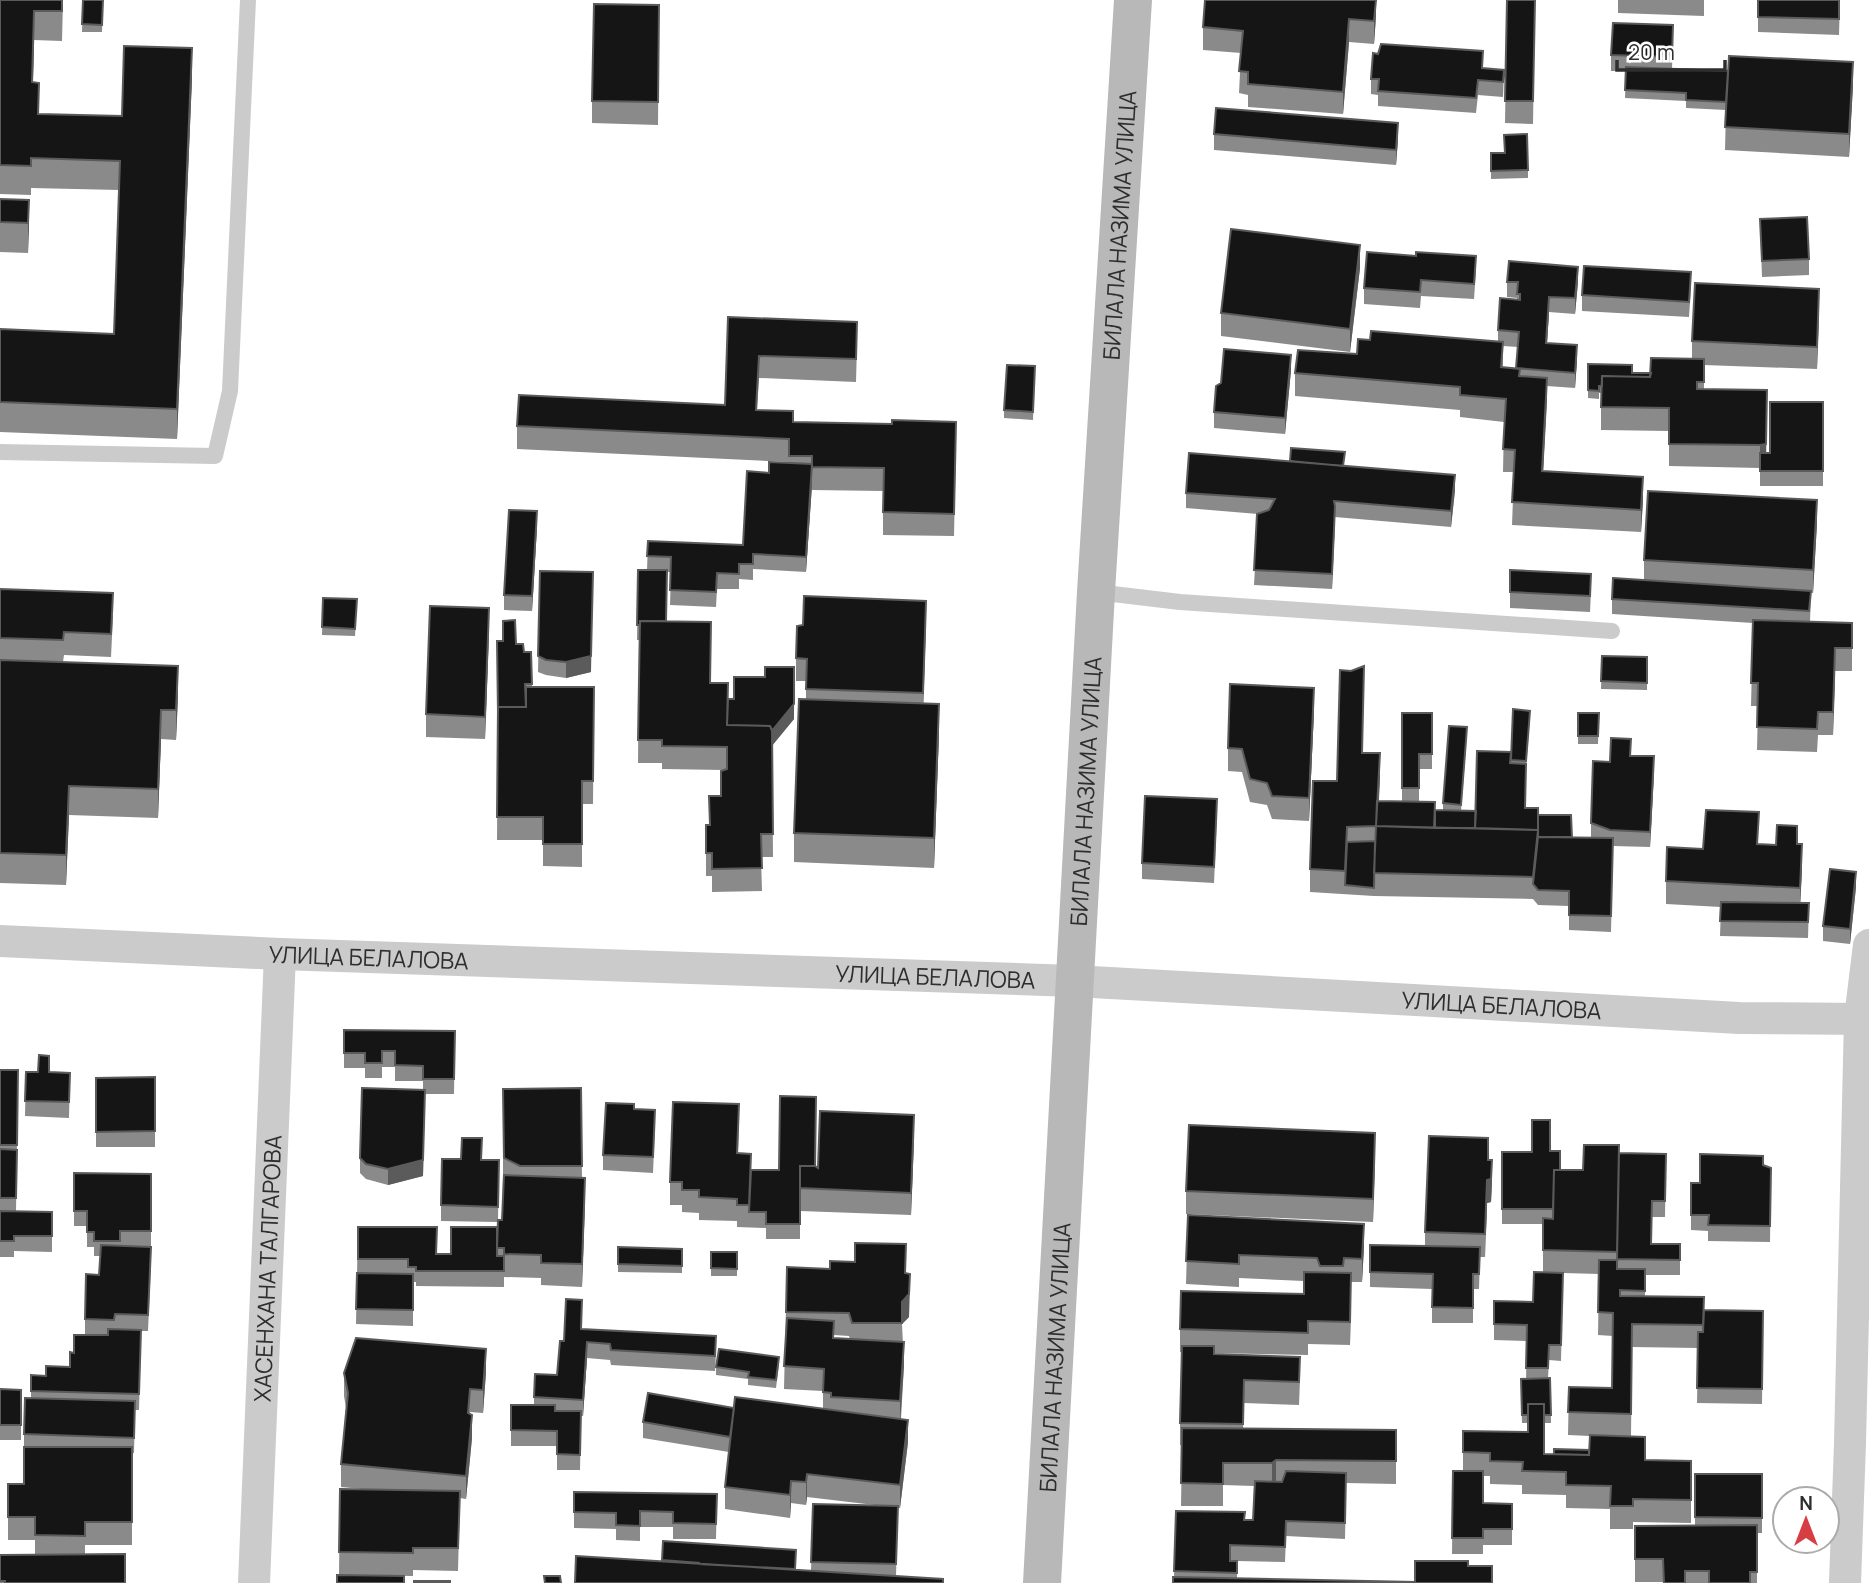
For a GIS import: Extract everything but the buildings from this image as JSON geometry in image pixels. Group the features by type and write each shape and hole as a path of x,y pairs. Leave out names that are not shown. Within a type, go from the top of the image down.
{"street":[{"name":"БИЛАЛА НАЗИМА УЛИЦА","path":"1042,1583 1096,592 1133,0"},
{"name":"УЛИЦА БЕЛАЛОВА","path":"0,941 280,954 1074,981 1739,1018 1864,1019"},
{"path":"1846,1583 1864,1019 1869,945"},
{"name":"ХАСЕНХАНА ТАЛГАРОВА","path":"254,1583 280,954"}],"lane":[{"path":"0,452 215,456 230,391 248,0"},
{"path":"1096,592 1180,602 1612,631"}]}
